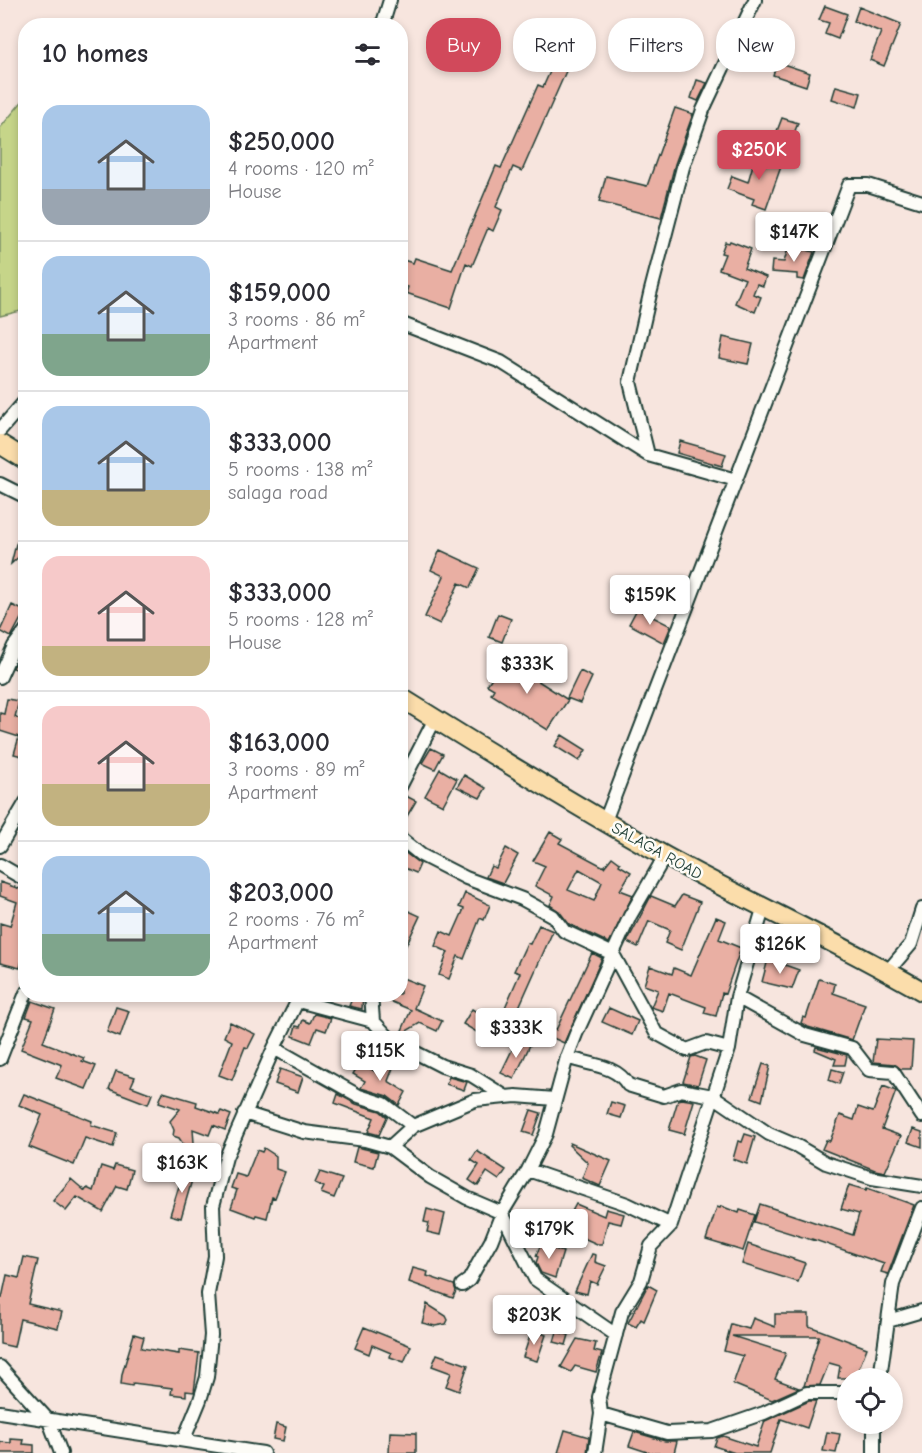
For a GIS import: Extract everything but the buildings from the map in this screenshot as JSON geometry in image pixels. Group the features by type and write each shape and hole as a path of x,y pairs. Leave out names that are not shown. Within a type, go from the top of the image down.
{"main road":[{"path":"0,444 18,455"},
{"name":"SALAGA ROAD","path":"408,703 665,856 763,909 888,971 922,991"}],"street":[{"path":"384,18 390,0"},
{"path":"648,455 630,382 650,294 683,166 699,122 755,0"},
{"path":"604,821 849,185 868,185 922,202"},
{"path":"408,326 501,362 648,455 736,480"},
{"path":"0,430 18,409"},
{"path":"0,484 18,493"},
{"path":"0,677 18,641"},
{"path":"0,647 14,646"},
{"path":"408,771 435,719"},
{"path":"0,846 18,816"},
{"path":"408,844 421,855 466,878 522,899 553,916 564,932 613,954 656,1033 687,1050 706,1043 729,1049"},
{"path":"462,1285 469,1280 502,1213 546,1134 567,1057 630,916 665,856"},
{"path":"0,865 18,875"},
{"path":"595,1453 600,1414 599,1397 622,1312 641,1281 651,1246 671,1225 729,1049 737,997 763,909"},
{"path":"888,971 916,941 922,909"},
{"path":"737,997 805,1035 852,1048 869,1070 893,1072 922,1116"},
{"path":"0,1059 22,1002"},
{"path":"184,1439 207,1377 211,1335 208,1294 215,1256 213,1206 226,1157 244,1113 298,1002"},
{"path":"313,1002 373,1021 392,1040 442,1066 471,1075 506,1097"},
{"path":"372,1002 373,1021"},
{"path":"274,1048 359,1096 384,1104 413,1126"},
{"path":"567,1057 582,1064 596,1064 613,1072 628,1085 664,1096 681,1090 712,1096 768,1134 797,1146 826,1163 872,1178 922,1186"},
{"path":"390,1147 413,1126 475,1100 506,1097 555,1099"},
{"path":"244,1113 304,1132 365,1140 390,1147 430,1177 467,1198 502,1213 535,1279 616,1335"},
{"path":"528,1170 627,1204 671,1225"},
{"path":"881,1368 893,1284 922,1208"},
{"path":"888,1321 922,1311"},
{"path":"0,1367 49,1420 61,1453"},
{"path":"600,1414 667,1433 712,1431 764,1413 807,1393 837,1393"},
{"path":"0,1412 263,1453"},
{"path":"874,1434 874,1453"}],"green space":[{"path":"18,106 18,312 0,316 0,128"}]}
